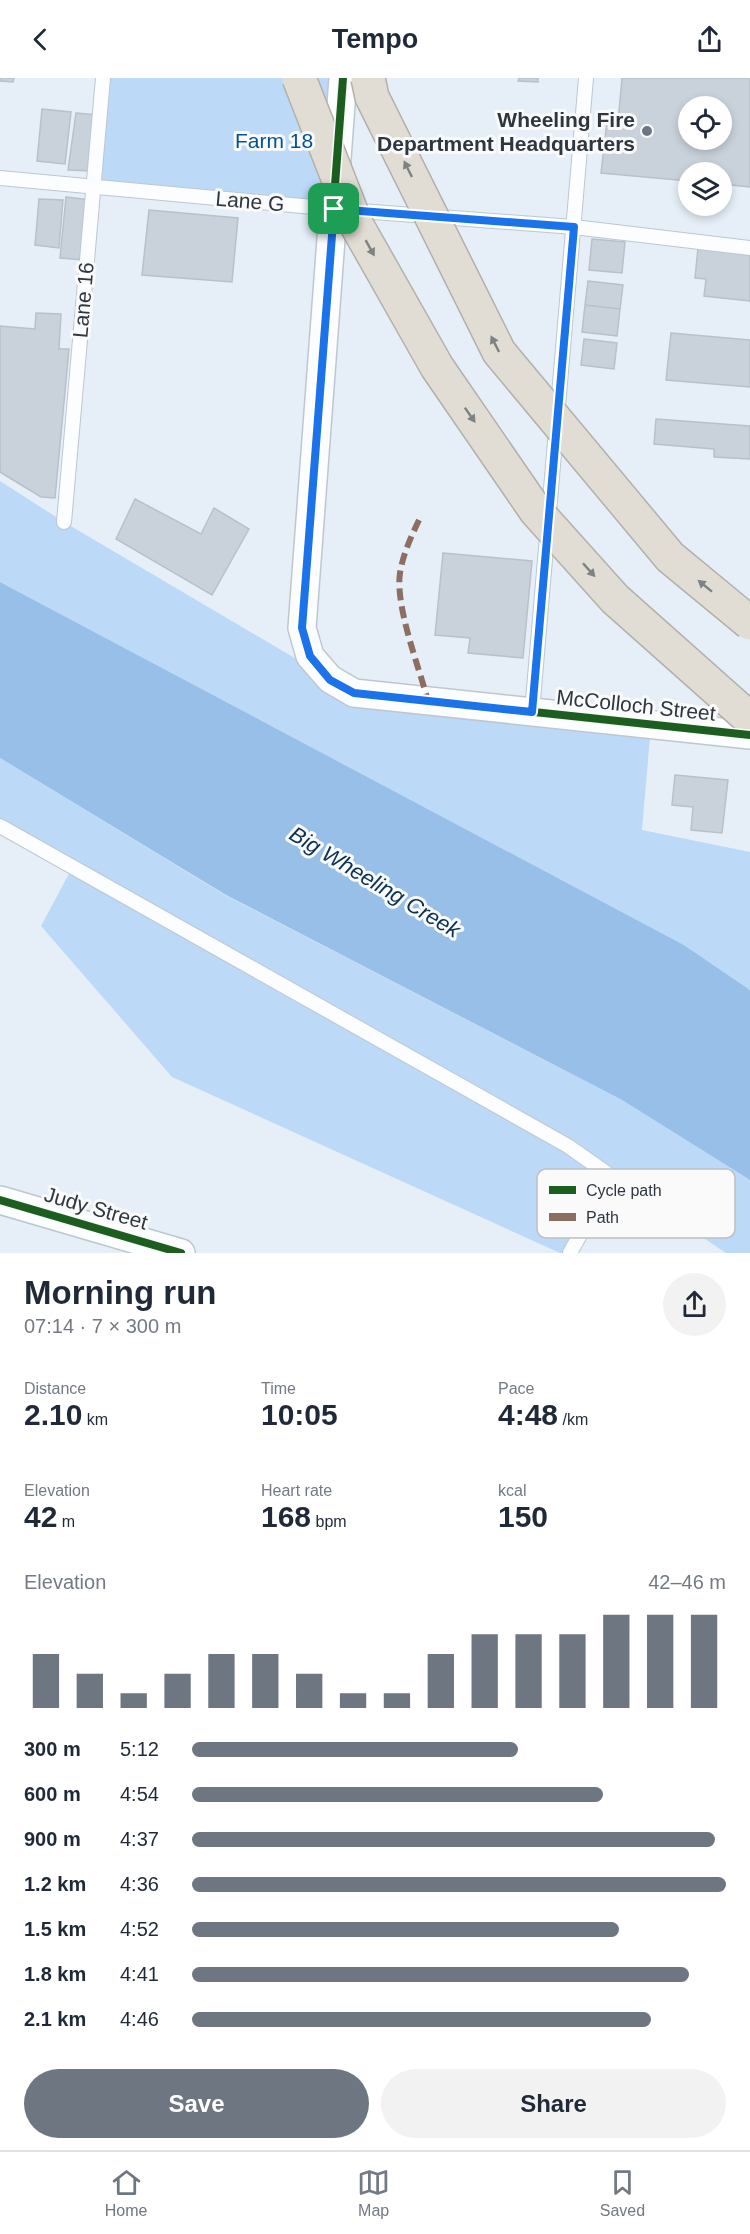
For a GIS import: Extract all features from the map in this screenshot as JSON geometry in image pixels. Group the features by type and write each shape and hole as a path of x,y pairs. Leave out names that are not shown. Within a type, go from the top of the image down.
{"highway":[{"path":"299,78 356,224 437,367 536,511 615,599 750,719"},
{"path":"368,78 372,97 499,352 670,557 750,623"}],"street":[{"path":"334,209 343,78"},
{"name":"McColloch Street","path":"334,209 302,628 310,656 330,680 354,693 750,735"},
{"name":"Judy Street","path":"0,1200 181,1253"}],"lane":[{"name":"Lane 16","path":"64,522 103,78"},
{"path":"532,712 586,78"},
{"name":"Lane G","path":"0,178 334,209 574,227 750,248"},
{"path":"0,826 568,1146 601,1169"},
{"path":"570,1253 578,1238"}],"green space":[{"name":"Farm 18","path":"103,78 343,78 334,209 93,186"},
{"path":"0,481 64,522 354,693 651,725 642,830 750,852 750,990 684,945 0,582"},
{"path":"0,758 225,895 622,1100 732,1169 537,1169 537,1238 578,1238 570,1253 560,1253 172,1077 41,926 72,868 0,826"},
{"path":"735,1171 750,1180 750,1253 726,1253 704,1238 735,1238"}],"water":[{"name":"Big Wheeling Creek","path":"0,582 684,945 750,990 750,1180 622,1100 226,895 0,758"}],"building":[{"path":"0,78 14,78 13,82 0,81"},
{"path":"519,78 538,78 538,82 518,81"},
{"name":"Wheeling Fire Department Headquarters","path":"622,78 750,78 750,187 732,185 732,162 678,162 678,180 601,173 607,122 618,123"},
{"path":"42,109 71,112 65,164 37,161"},
{"path":"76,113 98,115 93,171 68,170"},
{"path":"66,197 90,200 84,260 60,258"},
{"path":"39,199 63,200 59,248 35,245"},
{"path":"149,210 238,218 232,282 142,275"},
{"path":"592,239 625,242 622,273 589,270"},
{"path":"698,248 750,253 750,301 704,296 706,279 695,278"},
{"path":"588,281 623,285 620,309 585,305"},
{"path":"585,305 620,309 617,336 582,332"},
{"path":"36,313 61,314 59,349 69,349 55,498 41,497 0,472 0,326 35,329"},
{"path":"671,333 750,340 750,387 666,380"},
{"path":"584,339 617,343 614,369 581,365"},
{"path":"656,419 750,426 750,459 714,457 714,449 654,444"},
{"path":"135,499 201,534 214,508 249,529 212,595 116,539"},
{"path":"443,553 532,561 523,658 468,653 470,638 435,635"},
{"path":"675,775 728,780 722,833 691,830 693,807 672,805"}],"marked path":[{"path":"419,520 403,559 399,587 404,619 428,701"}],"cycle path":[{"path":"343,78 302,628 310,656 330,679 354,693 750,735"},
{"path":"0,1200 181,1253"}],"place":[{"name":"Wheeling Fire Department Headquarters","path":"647,131"}],"route":[{"path":"334,209 574,227 532,712 354,693 330,680 310,656 302,628 334,209"}]}
